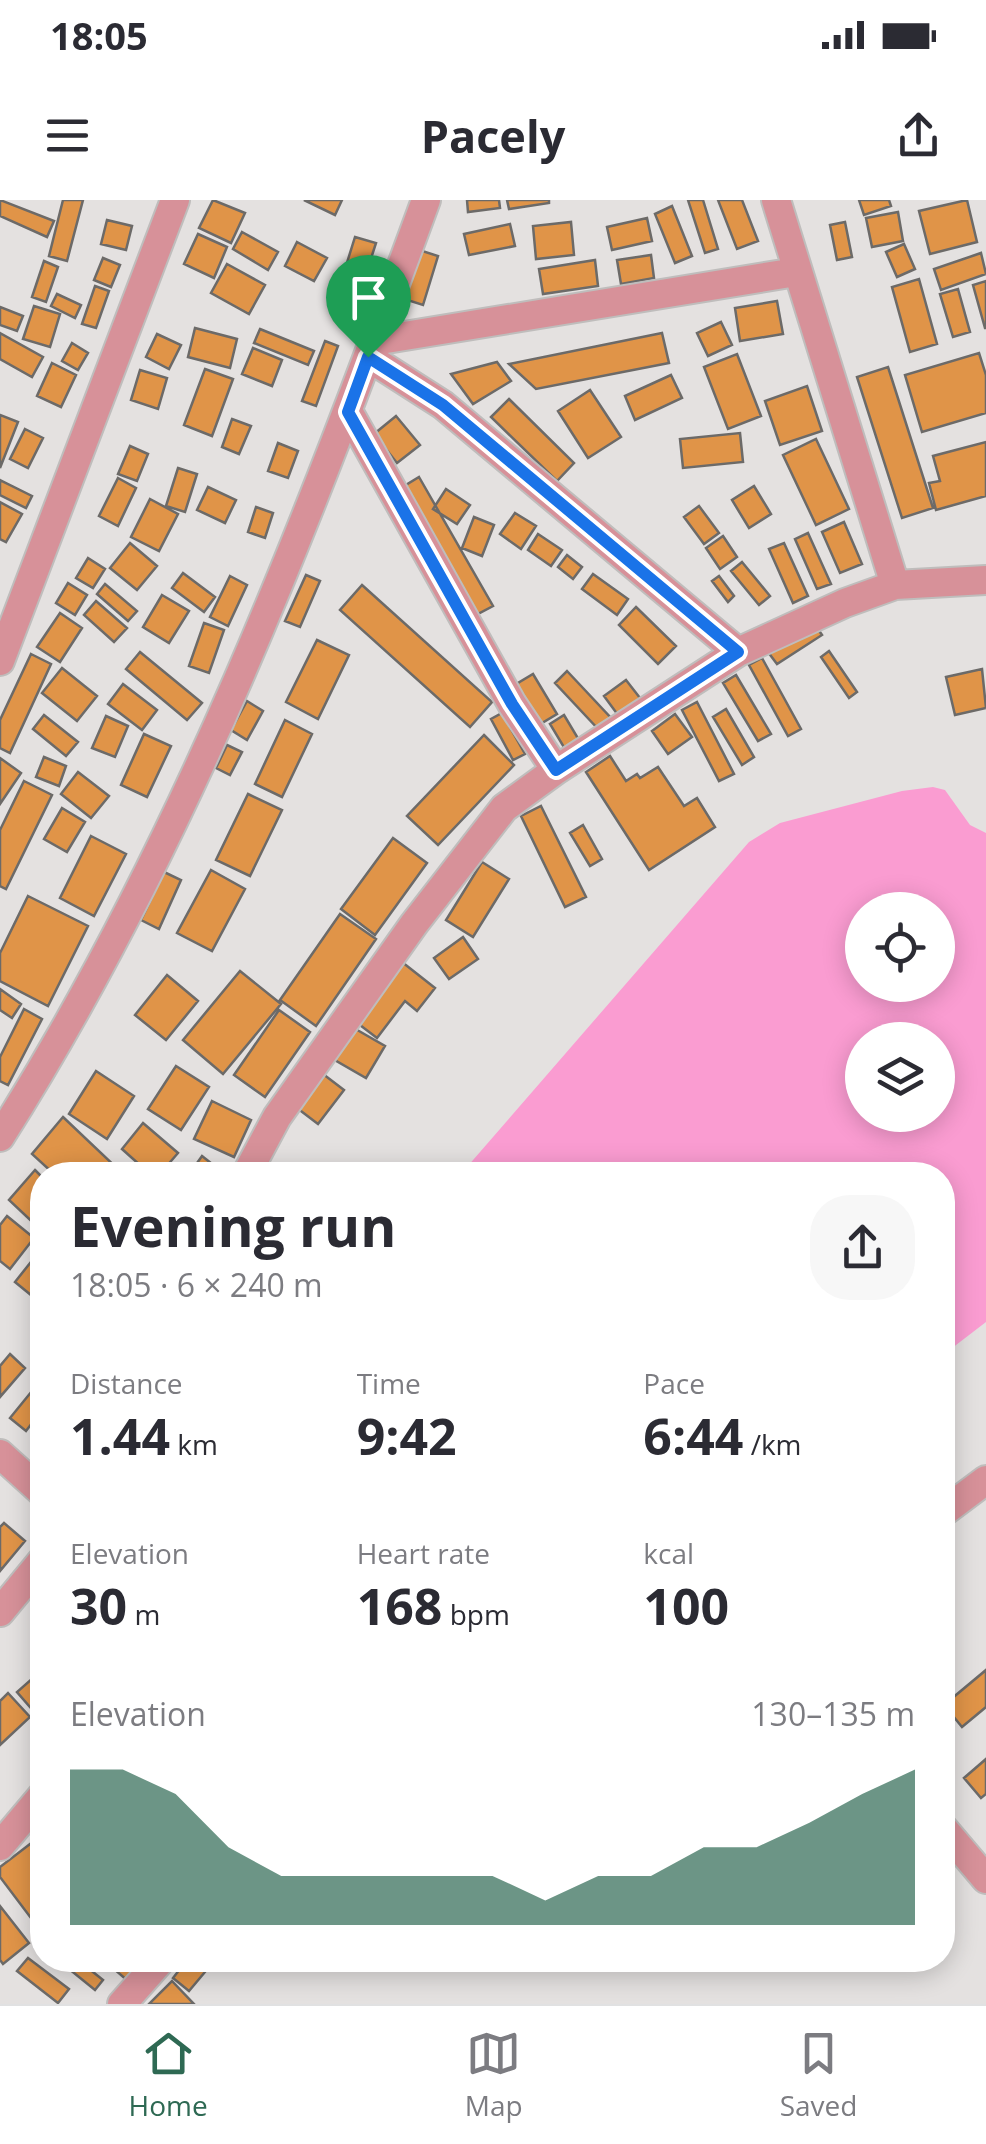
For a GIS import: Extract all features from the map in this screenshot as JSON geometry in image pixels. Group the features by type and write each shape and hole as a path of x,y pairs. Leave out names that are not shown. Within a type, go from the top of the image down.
{"street":[{"path":"0,661 174,200"},
{"path":"0,1137 64,1036 220,722 348,412 426,200"},
{"path":"776,200 895,585"},
{"path":"371,349 796,272"},
{"path":"371,349 738,652"},
{"path":"348,412 512,704 556,770"},
{"path":"253,1162 277,1117 414,924 504,808 738,652 845,603 895,585 986,580"},
{"path":"0,1454 30,1481"},
{"path":"955,1503 986,1480"},
{"path":"0,1612 30,1576"},
{"path":"0,1846 30,1810"},
{"path":"955,1842 986,1879"},
{"path":"122,2004 150,1972"}],"shaded area":[{"path":"933,787 945,790 970,825 986,833 986,1322 955,1346 955,1162 471,1162 749,842 780,823 902,791"}],"building":[{"path":"0,200 54,221 47,237 0,216"},
{"path":"63,200 83,200 67,261 49,256"},
{"path":"213,200 245,213 231,243 199,228"},
{"path":"304,200 342,200 335,215"},
{"path":"467,200 499,200 500,208 468,212"},
{"path":"507,200 549,200 549,203 509,209"},
{"path":"688,200 703,200 718,249 705,253"},
{"path":"718,200 742,200 758,241 737,249"},
{"path":"859,200 889,200 891,206 864,215"},
{"path":"967,200 977,242 930,254 919,211"},
{"path":"672,206 692,256 675,263 655,214"},
{"path":"898,212 903,241 872,247 866,218"},
{"path":"647,218 652,241 612,250 607,227"},
{"path":"107,220 132,226 126,250 101,244"},
{"path":"571,222 574,255 536,259 533,226"},
{"path":"845,222 852,257 837,260 830,225"},
{"path":"510,224 515,246 469,255 464,234"},
{"path":"242,232 278,252 268,270 233,249"},
{"path":"198,234 227,247 214,278 184,264"},
{"path":"355,237 376,243 366,274 345,269"},
{"path":"297,242 327,258 314,281 285,266"},
{"path":"904,244 915,269 897,277 886,252"},
{"path":"416,249 438,256 423,305 401,298"},
{"path":"981,253 986,274 941,290 934,269"},
{"path":"651,255 654,278 621,284 617,260"},
{"path":"103,258 120,265 111,287 94,280"},
{"path":"595,260 598,286 543,294 539,269"},
{"path":"44,261 58,267 46,302 32,297"},
{"path":"227,264 265,285 249,314 211,293"},
{"path":"919,279 937,344 910,352 892,287"},
{"path":"986,281 986,328 985,328 973,285"},
{"path":"95,286 109,291 96,328 82,324"},
{"path":"958,289 970,332 953,337 940,294"},
{"path":"57,294 81,305 75,318 51,306"},
{"path":"777,301 783,334 740,341 735,308"},
{"path":"34,306 60,314 50,347 23,339"},
{"path":"0,307 23,316 17,331 0,325"},
{"path":"721,322 732,345 708,356 697,333"},
{"path":"195,328 237,339 230,368 188,357"},
{"path":"260,329 314,351 308,365 254,343"},
{"path":"0,333 43,357 32,377 0,359"},
{"path":"662,333 669,363 536,389 509,364"},
{"path":"157,334 181,345 169,369 146,357"},
{"path":"325,341 338,346 316,406 302,401"},
{"path":"72,343 88,353 78,370 62,361"},
{"path":"253,348 282,360 272,386 242,374"},
{"path":"979,353 986,375 986,413 922,432 905,375"},
{"path":"737,354 761,416 728,429 704,367"},
{"path":"497,362 511,381 473,404 451,374"},
{"path":"52,363 76,375 61,407 37,396"},
{"path":"888,367 933,508 902,518 857,377"},
{"path":"205,369 233,379 212,436 184,425"},
{"path":"140,370 167,378 158,409 131,400"},
{"path":"671,375 682,398 635,420 625,396"},
{"path":"807,386 822,431 780,445 765,401"},
{"path":"590,390 621,437 588,458 558,411"},
{"path":"509,399 574,463 557,481 491,417"},
{"path":"0,415 18,422 0,468"},
{"path":"396,416 420,445 397,463 374,434"},
{"path":"232,419 251,426 239,454 222,447"},
{"path":"25,429 43,438 28,468 10,459"},
{"path":"740,433 743,462 683,468 680,439"},
{"path":"816,439 849,509 816,525 783,455"},
{"path":"986,442 986,496 936,510 929,483 940,481 933,456"},
{"path":"278,443 298,451 288,478 268,471"},
{"path":"130,446 148,454 137,481 118,474"},
{"path":"178,468 197,474 185,512 166,506"},
{"path":"419,477 493,606 474,616 401,488"},
{"path":"118,478 136,488 118,526 99,516"},
{"path":"0,480 32,496 26,508 0,495"},
{"path":"754,486 771,514 749,528 732,500"},
{"path":"208,487 236,500 225,523 197,510"},
{"path":"446,489 470,505 457,524 433,509"},
{"path":"150,499 178,514 159,551 131,537"},
{"path":"0,502 22,514 6,542 0,539"},
{"path":"699,506 719,533 704,544 684,517"},
{"path":"256,507 273,513 265,538 248,532"},
{"path":"515,513 536,526 521,549 500,534"},
{"path":"474,517 494,525 482,556 462,548"},
{"path":"844,522 862,564 840,573 822,532"},
{"path":"808,533 831,584 817,589 795,539"},
{"path":"538,534 562,550 551,566 528,550"},
{"path":"723,536 737,557 720,569 706,548"},
{"path":"130,543 157,566 137,590 110,568"},
{"path":"784,543 808,596 793,603 769,549"},
{"path":"567,555 582,567 573,579 558,567"},
{"path":"88,558 105,569 93,588 76,578"},
{"path":"742,562 770,596 759,605 731,571"},
{"path":"183,573 215,597 204,612 172,588"},
{"path":"593,574 628,599 617,615 582,589"},
{"path":"306,575 320,581 300,627 285,621"},
{"path":"230,576 247,585 228,626 210,617"},
{"path":"719,576 734,596 728,602 712,581"},
{"path":"68,583 87,595 75,615 56,603"},
{"path":"105,584 137,611 128,621 97,594"},
{"path":"362,585 492,702 470,727 340,610"},
{"path":"162,595 189,611 169,643 143,627"},
{"path":"96,601 127,628 114,642 84,615"},
{"path":"636,607 676,646 658,664 619,625"},
{"path":"60,613 82,628 60,662 37,647"},
{"path":"813,622 822,635 777,664 768,652"},
{"path":"204,623 224,630 209,673 189,666"},
{"path":"317,640 349,655 318,719 286,702"},
{"path":"829,651 857,692 849,698 821,657"},
{"path":"140,652 202,703 187,720 126,669"},
{"path":"31,654 51,664 10,753 0,748 0,720"},
{"path":"762,658 801,729 788,736 749,665"},
{"path":"62,668 97,696 77,721 42,693"},
{"path":"982,669 986,708 955,715 946,677"},
{"path":"567,671 612,719 600,731 555,683"},
{"path":"533,674 557,714 537,726 513,686"},
{"path":"736,675 771,734 758,741 723,683"},
{"path":"626,680 640,698 618,715 604,696"},
{"path":"123,684 157,710 142,730 108,704"},
{"path":"247,701 263,711 247,740 231,730"},
{"path":"697,702 734,774 719,781 682,710"},
{"path":"726,709 754,757 742,765 713,717"},
{"path":"502,713 525,754 513,760 491,719"},
{"path":"675,714 692,737 668,754 652,731"},
{"path":"44,715 78,742 66,756 33,729"},
{"path":"564,715 582,745 568,754 550,724"},
{"path":"106,716 128,726 115,757 92,748"},
{"path":"285,720 312,734 282,797 255,784"},
{"path":"144,734 171,746 147,797 121,785"},
{"path":"484,735 514,765 438,845 407,816"},
{"path":"227,745 242,752 230,775 216,768"},
{"path":"610,756 626,781 658,767 684,806 697,798 715,827 649,870 586,772"},
{"path":"44,757 66,766 59,786 36,777"},
{"path":"0,758 21,773 0,804"},
{"path":"78,772 109,796 91,818 61,794"},
{"path":"24,781 52,795 6,889 0,886 0,830"},
{"path":"248,794 282,810 250,876 216,860"},
{"path":"541,806 586,897 565,907 521,816"},
{"path":"62,808 85,822 67,852 44,839"},
{"path":"583,825 602,859 590,866 570,833"},
{"path":"91,836 126,854 94,916 60,898"},
{"path":"393,838 427,863 375,935 341,909"},
{"path":"482,862 509,879 473,937 446,920"},
{"path":"211,870 245,889 212,951 177,933"},
{"path":"164,872 181,880 159,929 141,920"},
{"path":"28,896 88,926 48,1006 0,981 0,953"},
{"path":"340,914 376,939 316,1026 280,1000"},
{"path":"463,937 478,959 449,979 434,958"},
{"path":"402,962 435,988 417,1011 405,1001 377,1038 356,1022"},
{"path":"240,971 281,1004 223,1074 183,1040"},
{"path":"167,975 198,1001 166,1040 135,1015"},
{"path":"0,989 21,1004 12,1018 0,1010"},
{"path":"24,1009 42,1019 8,1085 0,1081 0,1057"},
{"path":"279,1010 310,1032 265,1097 234,1075"},
{"path":"352,1027 385,1046 366,1078 333,1059"},
{"path":"176,1066 209,1087 181,1130 148,1109"},
{"path":"96,1071 134,1096 107,1139 69,1114"},
{"path":"323,1074 344,1090 318,1124 297,1108"},
{"path":"212,1101 251,1120 234,1157 194,1139"},
{"path":"63,1117 111,1162 41,1162 32,1154"},
{"path":"143,1123 178,1153 170,1162 136,1162 122,1149"},
{"path":"30,1176 30,1220 9,1200"},
{"path":"7,1216 30,1235 30,1243 10,1269 0,1261 0,1225"},
{"path":"30,1263 30,1294 15,1282"},
{"path":"10,1354 25,1368 0,1397 0,1366"},
{"path":"30,1393 30,1426 26,1431 10,1418"},
{"path":"4,1523 25,1541 0,1571 0,1527"},
{"path":"986,1670 986,1707 962,1727 955,1718 955,1696"},
{"path":"30,1681 30,1707 17,1692"},
{"path":"8,1693 30,1717 0,1745 0,1701"},
{"path":"986,1759 986,1794 981,1798 964,1778"},
{"path":"30,1844 30,1917 0,1877 0,1867"},
{"path":"0,1906 29,1943 3,1964 0,1960"},
{"path":"28,1958 30,1972 47,1972 69,1989 58,2003 17,1971"},
{"path":"73,1972 93,1972 103,1980 95,1990"},
{"path":"117,1972 142,1972 136,1988"},
{"path":"178,1972 205,1972 189,1991 173,1978"},
{"path":"172,1981 194,2004 149,2004"}],"route":[{"path":"368,357 443,405 550,499 738,652 556,770 512,704 348,412 368,357"}]}
